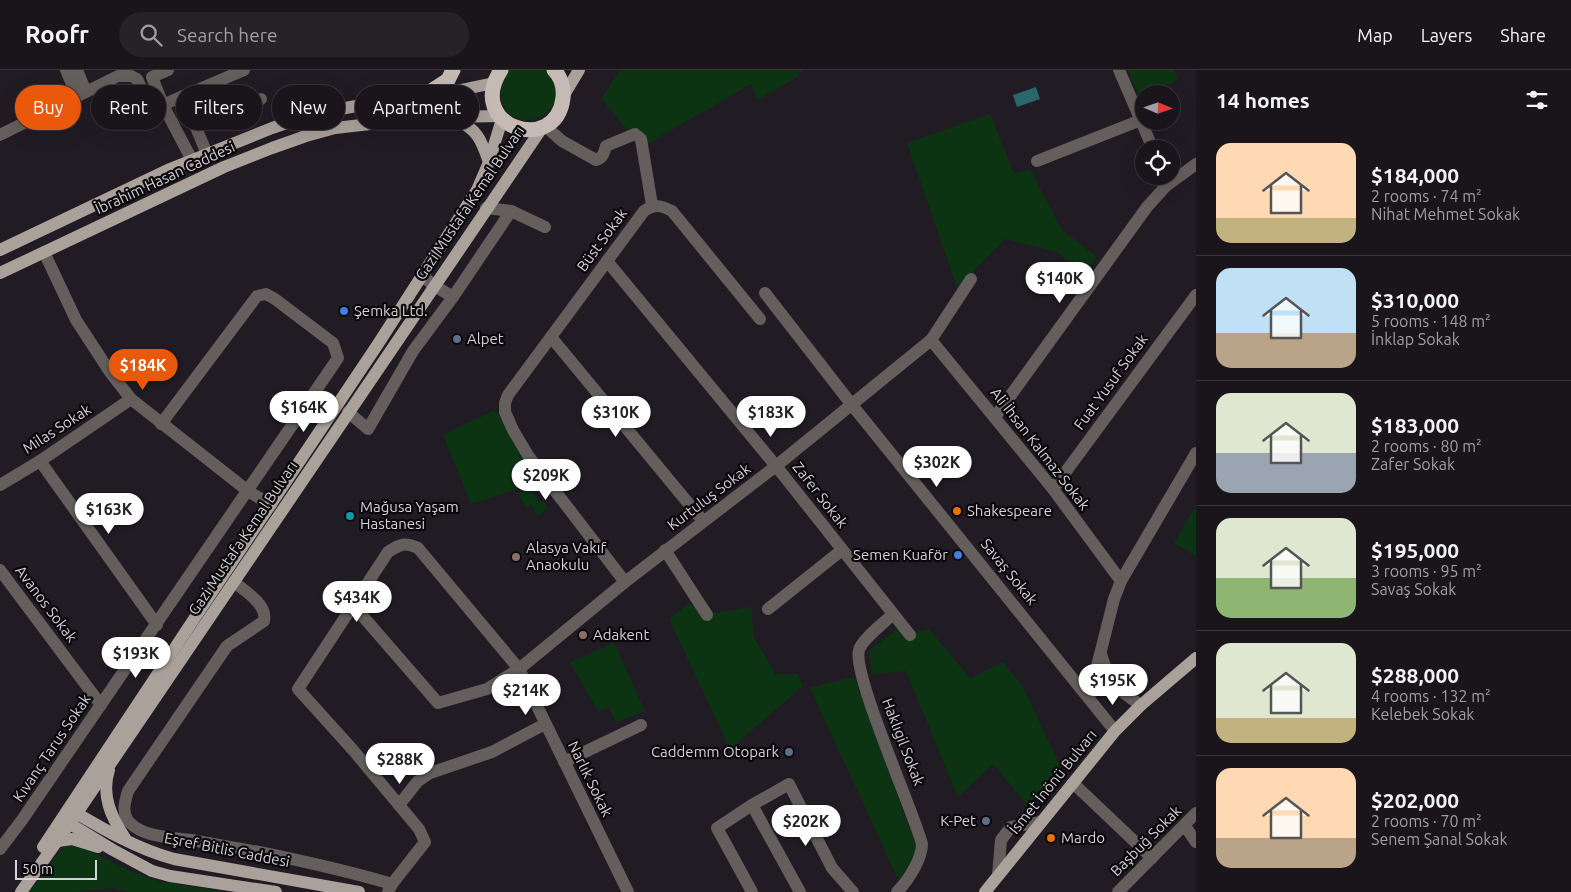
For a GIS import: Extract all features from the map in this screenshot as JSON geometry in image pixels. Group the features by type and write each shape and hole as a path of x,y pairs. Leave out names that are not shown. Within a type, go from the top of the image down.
{"highway":[{"path":"440,85 448,80 453,70"},
{"path":"494,76 492,95 494,106 501,118 516,128 533,130 543,127 557,115 562,106 564,95 562,84 554,70"}],"main road":[{"path":"564,95 579,70"},
{"name":"İbrahim Hasan Caddesi","path":"463,85 494,76"},
{"name":"İbrahim Hasan Caddesi","path":"0,250 206,154 313,114 355,106"},
{"name":"İbrahim Hasan Caddesi","path":"479,118 501,118"},
{"name":"Gazi Mustafa Kemal Bulvarı","path":"21,892 58,840 69,816 477,190 489,162 501,118"},
{"name":"İbrahim Hasan Caddesi","path":"0,273 216,171 280,145 335,128 355,126"},
{"name":"Gazi Mustafa Kemal Bulvarı","path":"13,892 112,761 486,208 543,127"},
{"path":"473,130 477,134 489,162"},
{"name":"İsmet İnönü Bulvarı","path":"985,892 1115,731 1141,705 1196,658"},
{"path":"112,761 106,790 108,806 114,822 126,840"},
{"path":"69,816 113,850 152,871 170,876 276,892"},
{"name":"Eşref Bitlis Caddesi","path":"69,816 160,855 174,859 359,892"},
{"path":"58,840 72,839 113,850"}],"street":[{"path":"66,70 82,94"},
{"path":"77,70 82,94"},
{"path":"155,85 152,77 168,70"},
{"path":"209,85 244,70"},
{"path":"1118,70 1135,107"},
{"path":"0,135 82,94 117,73 137,79 140,85"},
{"path":"166,111 192,160"},
{"path":"1037,161 1135,122"},
{"path":"543,127 562,141 596,160 601,159 606,146 635,134 638,136 641,139 652,206 661,205 672,211 759,318 779,311"},
{"path":"197,130 206,154"},
{"path":"1180,172 1196,164"},
{"path":"995,417 1161,185"},
{"name":"Büst Sokak","path":"625,582 529,457 505,412 505,403 508,395 644,211 652,206"},
{"path":"486,208 511,211 545,227"},
{"path":"348,412 368,429 413,351 453,297 511,211"},
{"path":"44,252 76,320 110,372 132,399 248,491 271,505"},
{"name":"Zafer Sokak","path":"607,261 776,466 910,635"},
{"path":"422,276 453,297"},
{"name":"Kurtuluş Sokak","path":"353,605 438,703 487,689 519,669 665,550 776,466 931,340 971,279"},
{"name":"Savaş Sokak","path":"765,293 852,405 1115,731"},
{"name":"Kıvanç Tarus Sokak","path":"0,849 157,624 338,358 333,344 276,299 266,294 257,296 162,424"},
{"name":"Fuat Yusuf Sokak","path":"1053,489 1196,295"},
{"path":"551,337 703,521"},
{"path":"398,338 413,351"},
{"name":"Ali İhsan Kalmaz Sokak","path":"931,340 1053,489 1121,581"},
{"name":"Milas Sokak","path":"0,484 40,461 132,399"},
{"path":"1089,698 1114,599 1121,581 1196,453"},
{"path":"40,461 157,624"},
{"name":"Narlık Sokak","path":"353,605 388,552 398,546 408,544 418,548 519,669 628,892"},
{"path":"665,550 707,615"},
{"path":"768,609 842,550"},
{"name":"Avanos Sokak","path":"0,570 101,705"},
{"path":"234,582 263,608 266,615 264,621 227,646 128,791 124,804 125,814 130,823 142,830 161,836 258,852 356,873 390,888 425,842 419,829 354,750 298,689 353,605"},
{"name":"Haklıgil Sokak","path":"893,614 864,643 859,650 858,660 866,690 922,844 920,859 899,890"},
{"path":"1101,654 1111,681 1119,690 1141,705"},
{"path":"399,805 418,781 430,773 492,752 545,724"},
{"path":"564,762 641,726"},
{"path":"1073,783 1152,858"},
{"path":"752,892 717,828 789,784 832,868 853,892"},
{"path":"752,805 800,892"},
{"name":"Başbuğ Sokak","path":"1123,891 1196,813"},
{"path":"998,875 1001,840 1011,827 1041,822"},
{"path":"1185,826 1196,842"}],"green space":[{"path":"511,70 546,70 555,84 557,97 551,108 542,116 530,120 518,119 508,112 501,98 500,90 504,79"},
{"path":"620,70 803,70 797,77 757,100 751,84 642,147 601,99"},
{"path":"1128,70 1174,70 1178,80 1167,85 1135,85 1135,87"},
{"path":"990,114 1014,174 1030,169 1062,230 1097,257 1085,274 1057,252 1005,239 957,287 907,143"},
{"path":"493,411 498,413 536,483 471,504 443,435"},
{"path":"531,488 538,502 543,500 547,508 538,516 531,505 526,508 518,493"},
{"path":"1196,506 1196,556 1174,543"},
{"path":"689,603 696,608 708,605 715,613 751,607 754,637 775,674 797,674 803,686 730,749 669,619"},
{"path":"898,629 901,636 929,629 970,678 1003,662 1023,687 1061,768 1029,807 993,764 958,797 906,671 872,674 869,650"},
{"path":"614,643 645,711 616,723 609,707 598,711 570,662"},
{"path":"854,677 914,841 915,852 899,881 810,688"},
{"path":"66,844 90,851 133,872 159,881 223,892 131,892 112,888 73,892 28,892"}],"water":[{"path":"1036,87 1040,99 1017,107 1013,95"}],"place":[{"name":"Şemka Ltd.","path":"344,311"},
{"name":"Alpet","path":"457,339"},
{"name":"Shakespeare","path":"957,511"},
{"name":"Mağusa Yaşam Hastanesi","path":"350,516"},
{"name":"Semen Kuaför","path":"958,555"},
{"name":"Alasya Vakıf Anaokulu","path":"516,557"},
{"name":"Adakent","path":"583,635"},
{"name":"Caddemm Otopark","path":"789,752"},
{"name":"K-Pet","path":"986,821"},
{"name":"Mardo","path":"1051,838"}]}
